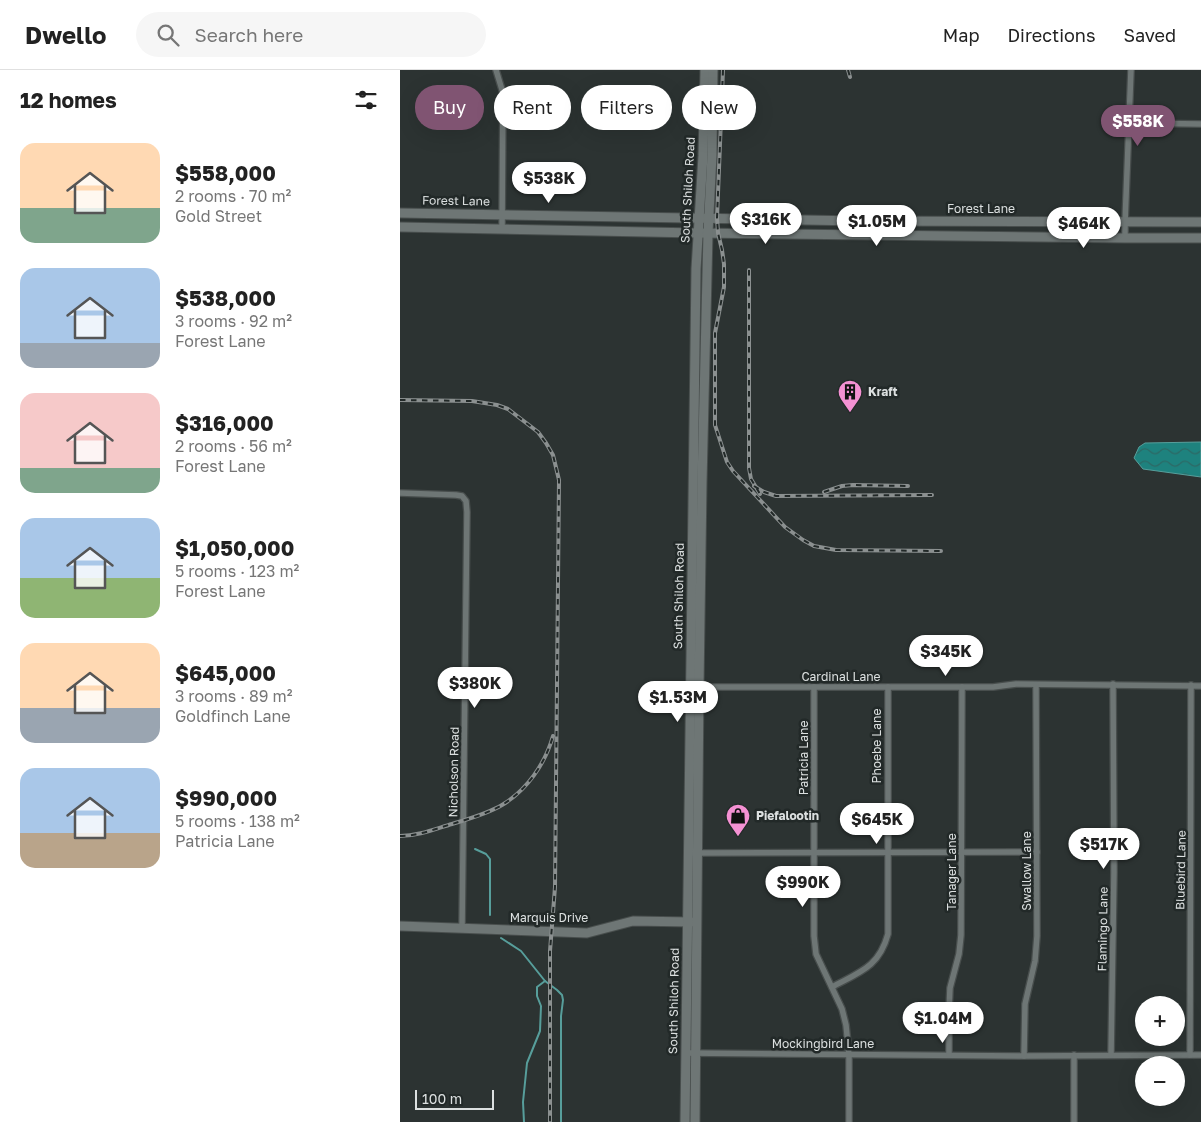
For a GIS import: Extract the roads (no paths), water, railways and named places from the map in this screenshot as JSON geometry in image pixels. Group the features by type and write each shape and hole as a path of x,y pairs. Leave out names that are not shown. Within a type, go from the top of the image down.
{"main road":[{"name":"South Shiloh Road","path":"695,1122 698,853 694,687 696,269 703,156 705,70"},
{"name":"South Shiloh Road","path":"685,1122 688,853 703,440 713,70"},
{"name":"Forest Lane","path":"400,212 869,221 1201,222"},
{"path":"424,213 424,228"},
{"path":"400,228 1201,238"},
{"name":"Marquis Drive","path":"400,926 587,933 633,921 697,922"}],"street":[{"path":"496,70 503,92 502,229"},
{"path":"1125,238 1131,70"},
{"path":"1129,123 1201,124"},
{"name":"Nicholson Road","path":"400,493 462,496 466,502 462,929"},
{"name":"Cardinal Lane","path":"694,687 993,687 1016,684 1201,686"},
{"name":"Flamingo Lane","path":"1111,1055 1114,872 1113,684"},
{"name":"Swallow Lane","path":"1024,1056 1025,1004 1037,936 1036,685"},
{"name":"Bluebird Lane","path":"1190,1055 1191,686"},
{"name":"Patricia Lane","path":"814,687 814,936 816,954 842,1009 846,1025 849,1055 848,1122"},
{"name":"Phoebe Lane","path":"832,987 854,976 873,963 885,945 888,934 888,687"},
{"name":"Tanager Lane","path":"949,1055 950,988 959,954 961,935 962,687"},
{"path":"688,853 1037,852"},
{"name":"Mockingbird Lane","path":"686,1053 1024,1056 1201,1055"},
{"path":"1074,1055 1074,1122"}],"water":[{"path":"1201,442 1201,477 1143,469 1134,458 1139,447 1145,443"}],"waterway":[{"path":"475,849 486,854 490,859 490,915"},
{"path":"501,938 521,951 545,981 562,995 561,1122"},
{"path":"524,1122 523,1102 527,1063 540,1031 541,1006 537,996 537,987 545,981"}],"railway":[{"path":"723,70 717,218 724,264 724,287 715,333 715,425 727,462 733,471 785,527 814,546 836,550 941,551"},
{"path":"848,70 850,77"},
{"path":"749,270 749,468 751,479 760,494"},
{"path":"400,400 472,401 497,405 508,409 538,432 546,443 553,455 559,480 555,887 550,951 550,1122"},
{"path":"824,492 842,486 853,485 908,486"},
{"path":"754,486 776,496 932,495"},
{"path":"400,836 433,830 477,816 502,805 519,792 534,775 550,746 553,736"}],"place":[{"name":"Kraft","path":"850,413"},
{"name":"Piefalootin","path":"738,837"}]}
